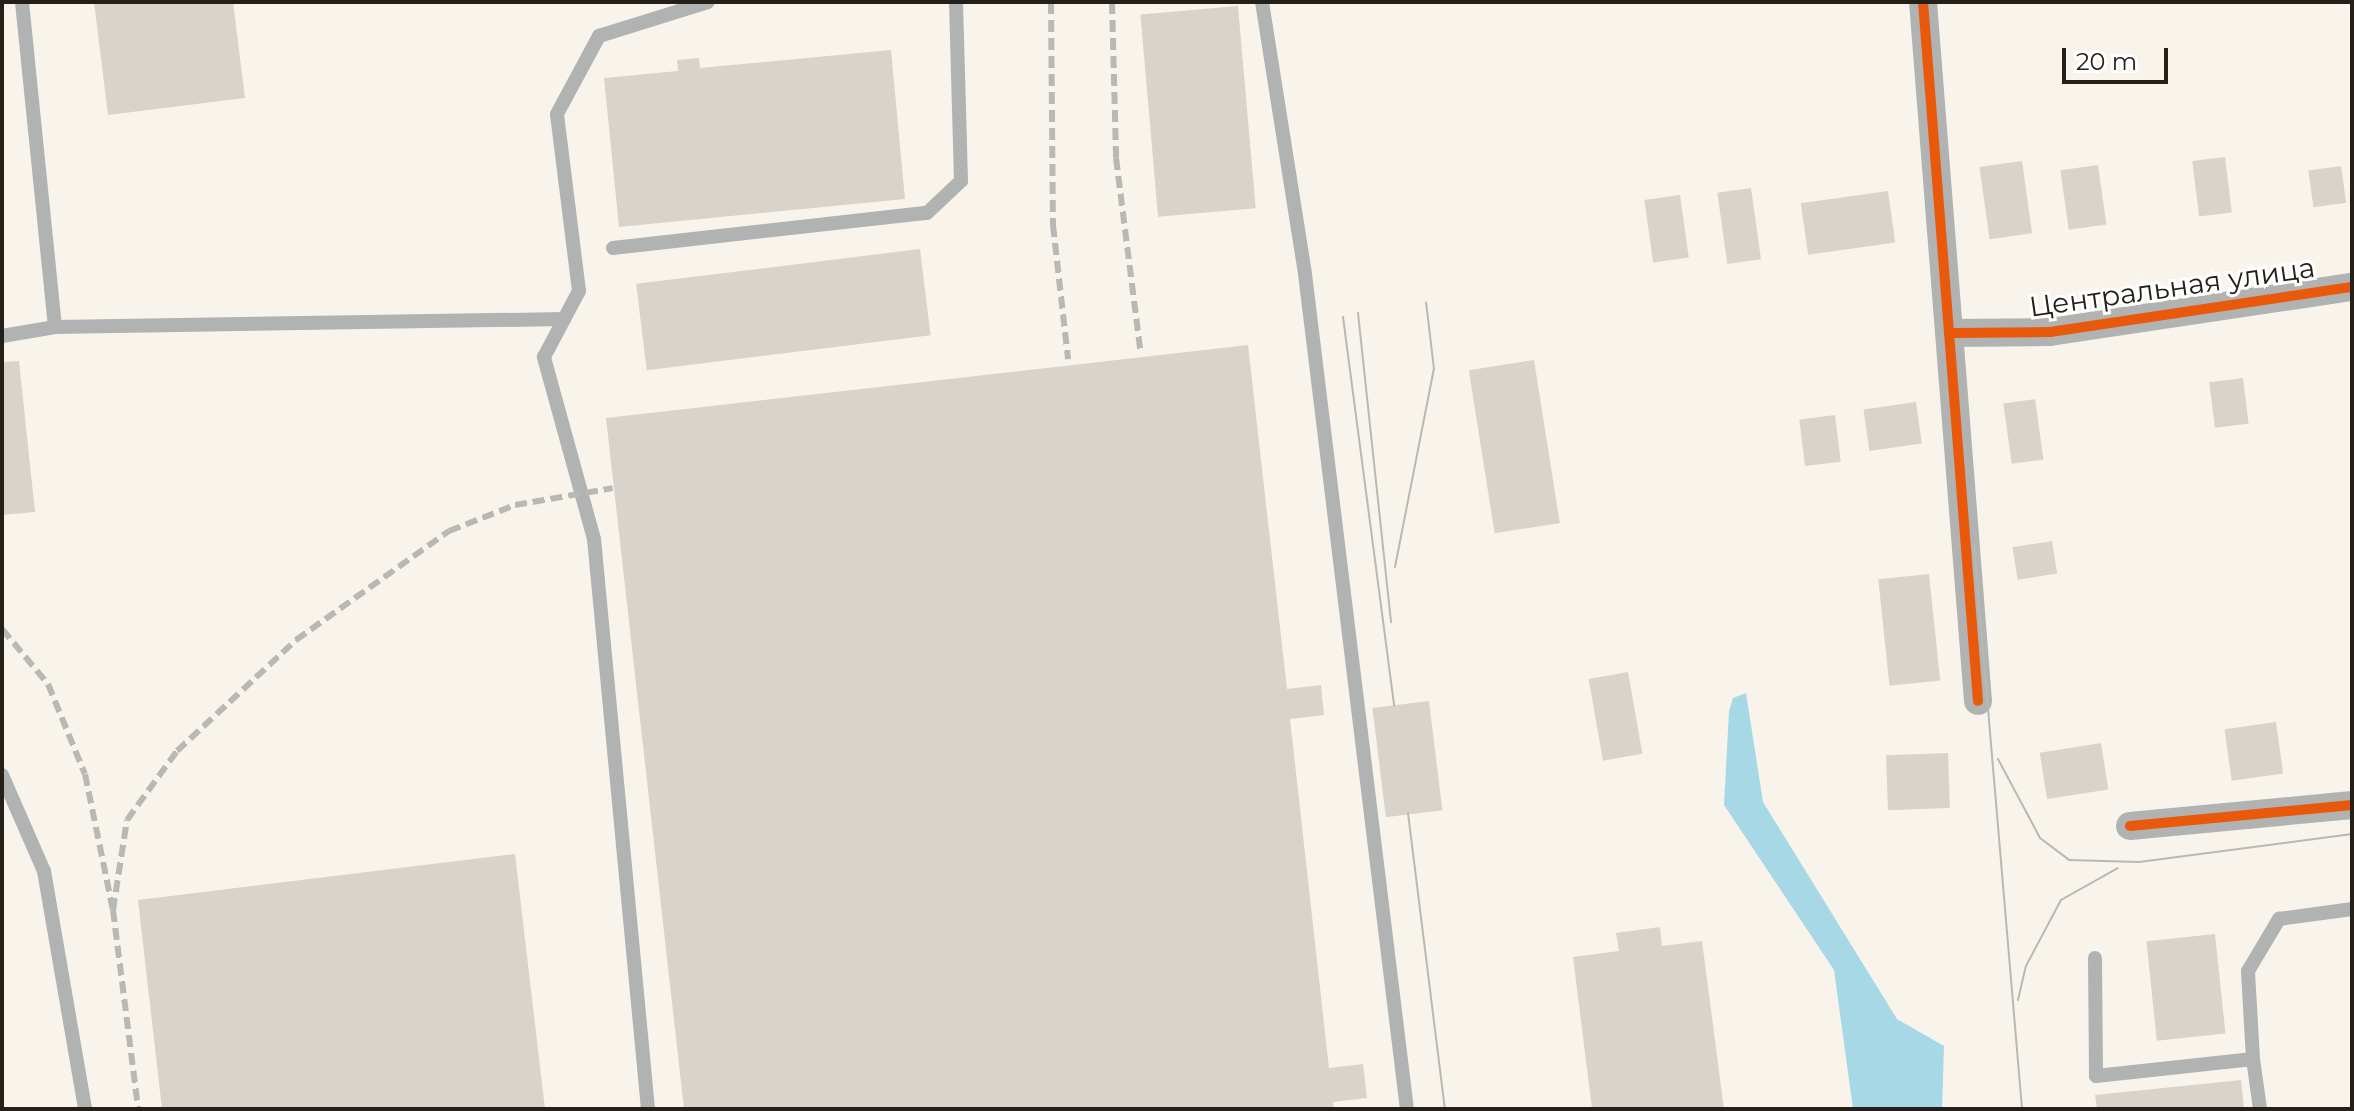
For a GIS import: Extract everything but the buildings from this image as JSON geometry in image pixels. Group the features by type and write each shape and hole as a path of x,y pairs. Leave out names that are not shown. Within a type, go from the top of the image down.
{"street":[{"path":"1923,2 1978,701"},
{"name":"Центральная улица","path":"1951,333 2050,332 2352,287"},
{"path":"2130,826 2352,805"}],"lane":[{"path":"22,2 55,327"},
{"path":"648,1109 594,539 544,357 579,291 557,114 599,36 708,2"},
{"path":"613,248 927,213 961,181 956,2"},
{"path":"1262,2 1307,289 1407,1109"},
{"path":"2,336 55,327 564,319"},
{"path":"2,775 44,871 85,1109"},
{"path":"2260,1109 2253,1059 2248,971 2279,919 2352,909"},
{"path":"2095,958 2096,1076 2253,1059"}],"water":[{"path":"1746,693 1763,802 1897,1019 1944,1046 1942,1109 1853,1109 1834,970 1724,805 1729,711 1733,698"}],"tram line":[{"path":"1395,567 1434,369 1426,302"},
{"path":"1358,313 1391,622"},
{"path":"1343,317 1394,706"},
{"path":"1974,544 2022,1109"},
{"path":"1998,759 2040,838 2069,860 2139,862 2352,834"},
{"path":"1408,813 1445,1109"},
{"path":"2018,1000 2026,966 2061,900 2118,868"}],"railway":[{"path":"1051,2 1053,225 1068,359"},
{"path":"1112,2 1116,158 1140,349"},
{"path":"113,910 127,820 177,751 296,640 449,531 515,505 613,488"},
{"path":"2,629 48,684 85,774 113,910 138,1109"}],"cycle path":[{"path":"1923,2 1978,701"},
{"path":"1951,333 2050,332 2352,287"},
{"path":"2130,826 2352,805"}]}
